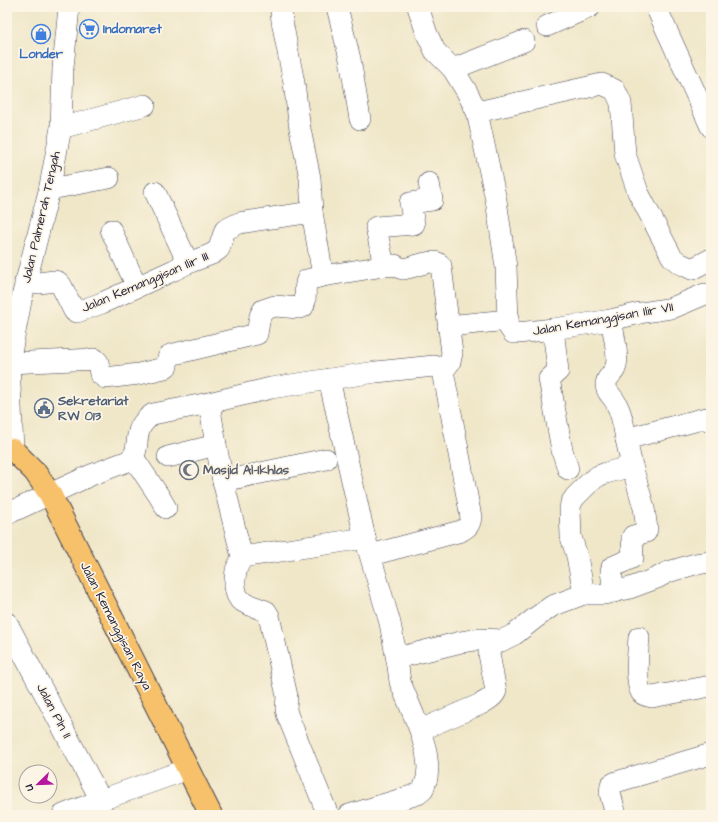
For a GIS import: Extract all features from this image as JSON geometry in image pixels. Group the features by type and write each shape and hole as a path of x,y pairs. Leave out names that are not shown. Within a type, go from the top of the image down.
{"main road":[{"name":"Jalan Kemanggisan Raya","path":"10,450 35,472 50,494 181,771 211,815"}],"street":[{"name":"Jalan Palmerah Tengah","path":"10,450 9,362 18,297 49,190 61,128 63,68 69,7"},
{"path":"283,7 281,11 282,21 294,83 300,129 310,178 312,212 323,276"},
{"path":"337,7 350,59 360,119"},
{"path":"418,7 427,34 435,51 453,70 467,92 476,112 496,200 506,267 508,320 448,326"},
{"path":"547,26 590,7"},
{"path":"656,7 711,127"},
{"path":"453,70 524,41"},
{"path":"476,112 602,84 615,90 621,103 625,154 638,192 672,257 679,263 692,269 708,300"},
{"path":"61,128 145,105"},
{"path":"49,190 109,178"},
{"path":"384,266 376,227 414,224 410,203 432,200 429,183"},
{"path":"155,192 188,263"},
{"name":"Jalan Kemanggisan Ilir III","path":"18,297 39,283 54,281 58,282 74,311 78,312 102,303 188,263 212,254 218,248 225,230 239,223 312,212"},
{"path":"111,230 137,286"},
{"path":"692,269 711,259"},
{"path":"9,362 95,359 98,362 100,374 105,378 139,374 164,368 167,366 170,355 257,334 260,316 263,310 275,306 303,307 306,302 305,288 307,280 384,266 395,265 403,269 438,262 442,270 452,353 450,362 443,371"},
{"name":"Jalan Kemanggisan Ilir VII","path":"508,320 509,327 513,333 518,334 610,320 708,300"},
{"path":"610,320 616,353 616,363 615,369 607,379 606,386 608,393 617,404 621,416 632,466 644,508 647,529 646,532 633,536 633,557 630,560 612,567 611,571 614,592"},
{"path":"553,329 558,371 550,379 550,384 562,450 568,469"},
{"path":"7,514 91,475 128,461 133,457 136,451 139,431 147,418 153,414 209,403 271,388 376,372 427,366 434,366 443,371 471,517 470,523 467,527 461,531 368,546 242,557"},
{"path":"329,379 368,546 390,623 400,682 420,730 428,766 427,778 423,790 418,794 349,815"},
{"path":"209,403 223,481 242,557 236,570 235,587 237,595 240,600 266,611 269,616 287,696 287,714 328,815"},
{"path":"626,440 702,419 707,418 711,420"},
{"path":"168,457 216,445"},
{"path":"133,457 166,508"},
{"path":"223,481 326,459"},
{"path":"584,594 572,536 571,503 575,496 598,476 632,466"},
{"path":"420,730 481,704 496,693 489,654 491,646 515,634 534,618 552,606 584,594 604,594 614,592 644,583 668,572 695,564 711,562"},
{"name":"Jalan Pln II","path":"7,623 101,800"},
{"path":"640,637 637,670 639,687 643,695 652,697 711,686"},
{"path":"397,658 461,642 481,639 503,640"},
{"path":"616,815 610,793 611,785 616,782 711,754"},
{"path":"63,815 181,771"}],"place":[{"name":"Indomaret","path":"89,29"},
{"name":"Londer","path":"41,34"},
{"name":"Sekretariat RW 013","path":"44,408"},
{"name":"Masjid Al-Ikhlas","path":"189,470"}]}
